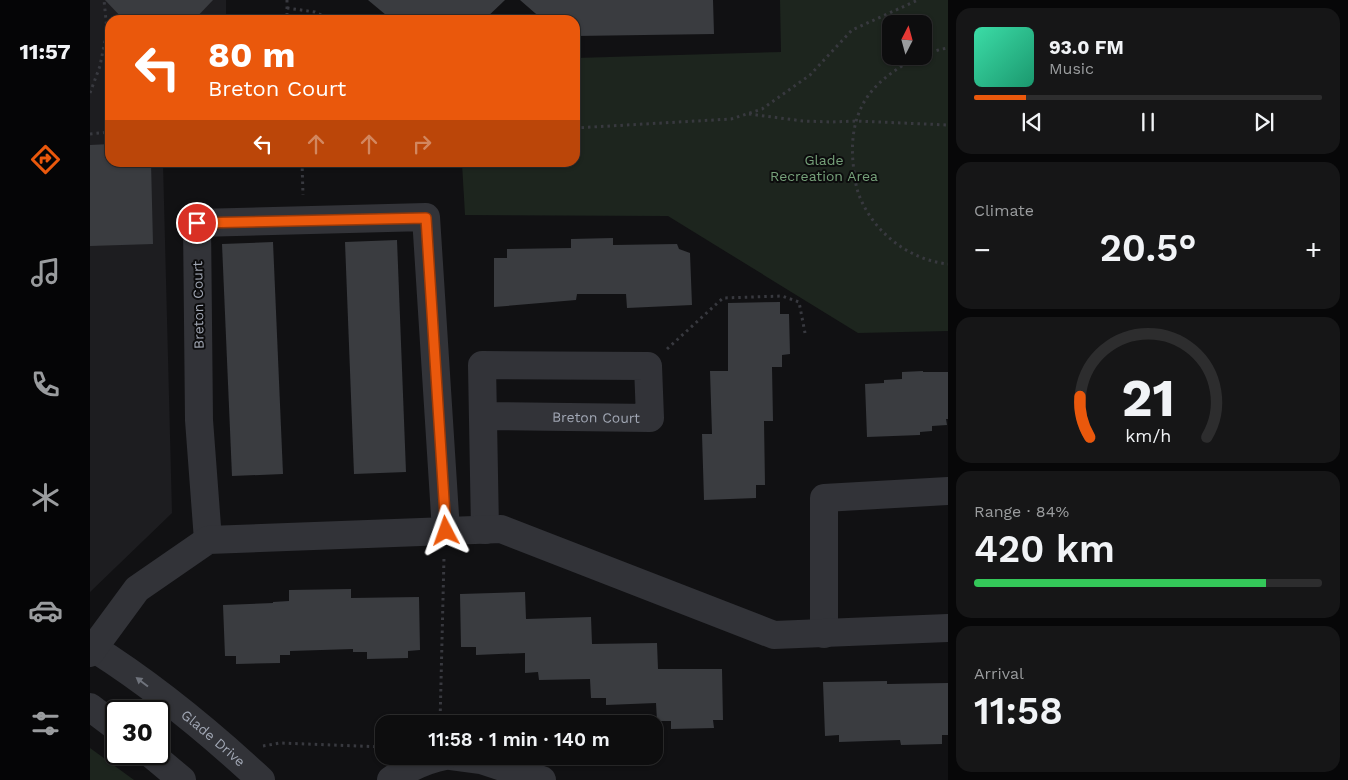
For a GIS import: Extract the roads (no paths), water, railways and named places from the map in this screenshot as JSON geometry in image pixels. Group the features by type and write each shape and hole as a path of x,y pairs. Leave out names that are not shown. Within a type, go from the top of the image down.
{"street":[{"name":"Breton Court","path":"208,540 199,420 197,223 426,218 446,531"},
{"name":"Breton Court","path":"482,365 648,366 650,418 484,416 482,365"},
{"path":"484,416 485,530"},
{"path":"824,634 824,498 948,491"},
{"path":"91,649 138,589 208,540 501,529 774,635 948,628"},
{"name":"Glade Drive","path":"91,649 133,675 185,714 260,780"},
{"path":"90,707 105,727"},
{"path":"152,765 182,780"},
{"path":"392,780 416,765"},
{"path":"496,765 542,780"}],"park label":[{"name":"Glade Recreation Area","path":"824,168"}]}
